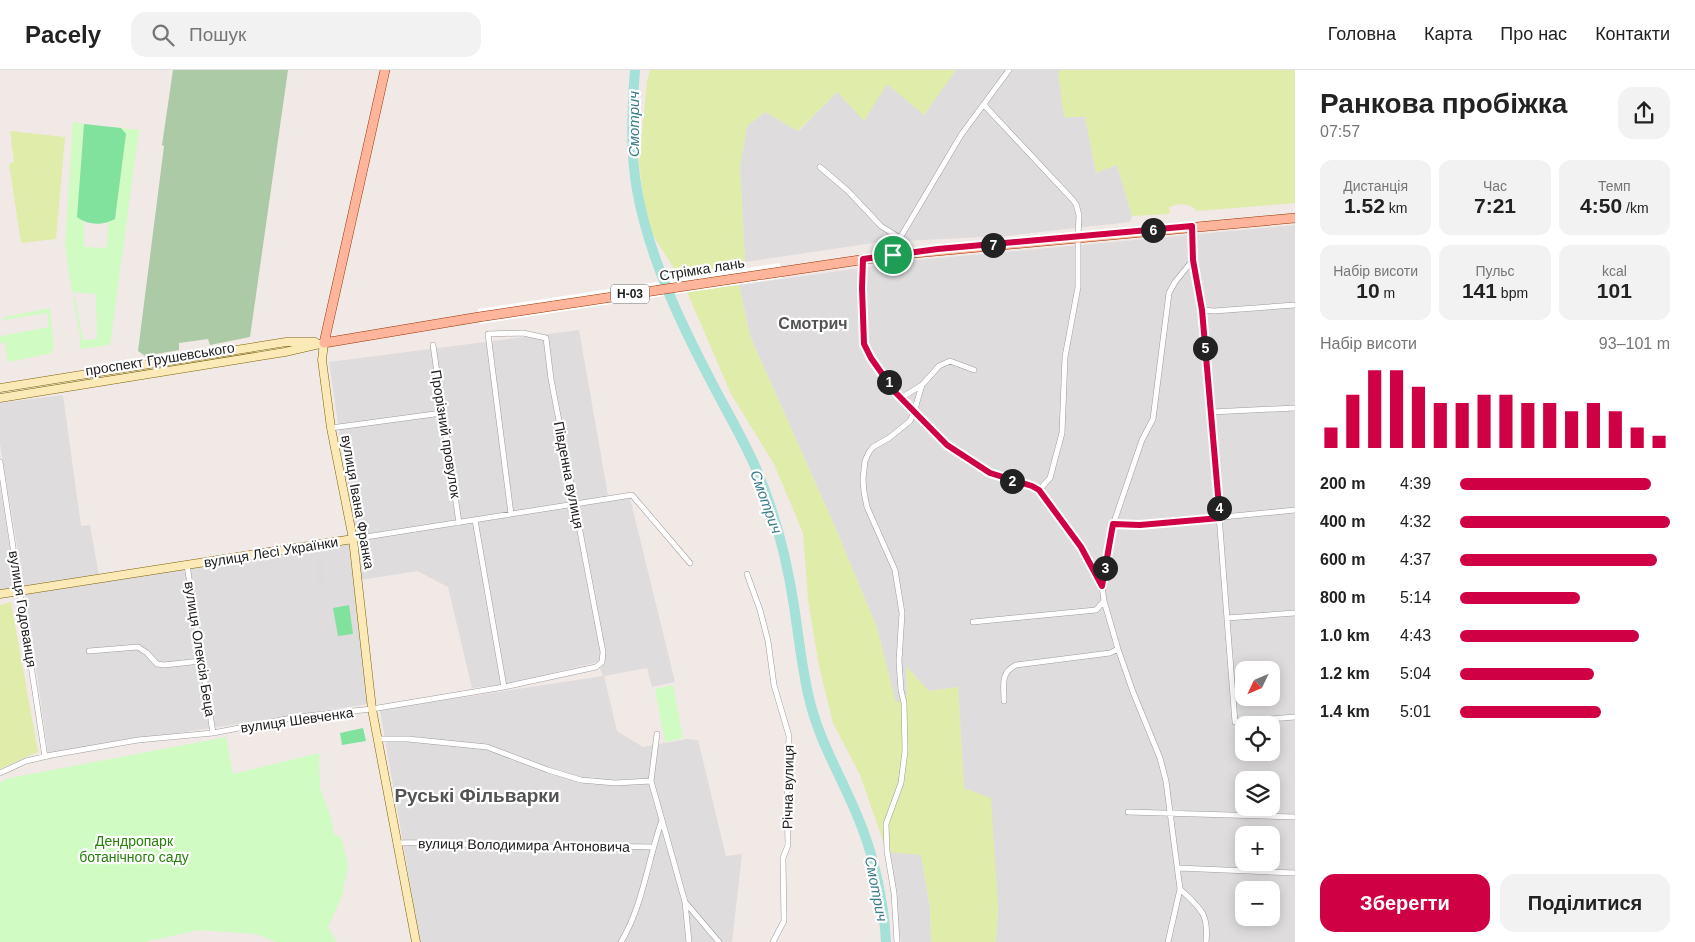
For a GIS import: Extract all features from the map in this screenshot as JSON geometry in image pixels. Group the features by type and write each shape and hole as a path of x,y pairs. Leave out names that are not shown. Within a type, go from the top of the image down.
{"main road":[{"name":"вулиця Івана Франка","path":"324,343 384,70"},
{"name":"Н-03","path":"863,259 1192,226 1295,218"},
{"name":"Стрімка лань","path":"479,317 863,259"},
{"name":"проспект Грушевського","path":"324,343 479,317"}],"street":[{"path":"893,255 900,238 953,147 1008,70"},
{"path":"984,105 1076,204 1080,215 1078,287 1065,357 1062,432 1050,478 1039,490"},
{"path":"820,167 848,191 881,226 900,238"},
{"path":"1192,226 1193,260 1202,310 1211,412 1235,722 1295,717"},
{"path":"863,259 864,344 871,358 901,398 947,445 979,467 998,476 1032,486 1039,490 1081,547 1102,586"},
{"path":"1168,942 1180,889 1166,781 1160,758 1118,649 1104,601 1102,586 1113,524 1142,440 1153,418 1169,293 1175,282 1193,260"},
{"path":"1202,310 1214,311 1295,305"},
{"name":"Південна вулиця","path":"511,514 488,334 523,333 546,338 551,379 603,652 602,662 596,667"},
{"name":"проспект Грушевського","path":"0,388 286,342 324,343"},
{"name":"проспект Грушевського","path":"0,398 285,352 324,343"},
{"name":"вулиця Івана Франка","path":"324,343 322,360 331,428 353,538 372,709 416,942"},
{"name":"Прорізний провулок","path":"433,345 459,523"},
{"path":"901,398 922,386 939,366 950,362 974,370"},
{"path":"897,942 894,893 887,849 886,824 901,782 905,751 904,703 901,690 900,661 902,613 895,570 867,507 863,479 865,461 869,452 912,419 922,386"},
{"path":"1211,412 1295,408"},
{"path":"331,428 442,413"},
{"name":"вулиця Годованця","path":"0,462 21,590 44,757"},
{"name":"вулиця Лесі Українки","path":"0,594 632,495 690,562"},
{"path":"1113,524 1140,525 1295,510"},
{"path":"475,520 504,687"},
{"name":"вулиця Олексія Беца","path":"187,565 213,733"},
{"name":"Річна вулиця","path":"747,574 760,610 768,642 774,685 789,736 788,845 782,858 784,921 773,942"},
{"path":"973,622 1096,610 1104,601"},
{"path":"1227,618 1295,613"},
{"path":"89,651 138,647 147,653 157,664 201,661"},
{"path":"1004,701 1004,678 1008,669 1016,665 1110,653 1118,649"},
{"name":"вулиця Шевченка","path":"0,773 44,757 138,740 213,733 297,716 372,709 504,687 596,667"},
{"path":"657,734 651,781 685,902 690,942"},
{"path":"378,739 486,747 581,780 615,783 651,781"},
{"path":"1128,812 1295,817"},
{"path":"621,942 631,924 652,847 662,819"},
{"name":"вулиця Володимира Антоновича","path":"396,843 428,842 520,847 608,845 652,847"},
{"path":"1178,868 1295,873"},
{"path":"1180,889 1202,910 1207,928 1206,942"},
{"path":"685,902 719,942"}],"shaded area":[{"path":"956,70 1060,70 1058,74 1085,116 1096,172 1117,165 1132,216 1130,222 1004,236 880,242 745,262 740,166 747,126 765,112 799,131 837,92 887,84 924,114"},
{"path":"1295,225 1295,942 996,942 998,907 964,788 958,687 929,691 906,667 907,695 896,704 877,628 836,529 750,336 739,285 918,260"},
{"path":"579,330 609,501 630,498 675,682 652,687 647,668 604,676 617,731 643,747 687,739 698,740 726,856 742,854 732,942 420,942 380,710 603,676 598,662 507,684 472,688 448,587 417,571 361,580 329,362"},
{"path":"63,395 81,526 90,525 99,576 24,587 0,444 0,403"},
{"path":"0,485 16,588 0,590"},
{"path":"349,544 368,704 48,753 25,592"},
{"path":"322,561 326,586 319,587 315,562"},
{"path":"887,851 921,855 930,907 931,942 901,942"}],"green space":[{"path":"173,70 288,70 250,337 210,345 208,339 179,343 179,350 145,356 138,351 164,146 162,145"},
{"path":"650,70 956,70 924,115 887,84 864,121 837,92 798,131 765,112 747,126 740,166 745,262 679,276 647,226 639,163 647,81"},
{"path":"1060,70 1295,70 1295,203 1197,211 1191,206 1180,204 1169,207 1170,214 1132,216 1117,165 1096,173 1085,117 1064,117 1058,74"},
{"path":"73,122 84,124 77,216 84,223 84,247 107,248 108,223 115,219 126,134 121,128 139,130 110,345 80,349 80,335 73,298 75,298 83,340 97,339 96,294 72,292 65,245"},
{"path":"84,124 121,128 126,134 115,219 100,224 85,222 77,217"},
{"path":"10,131 65,137 56,239 21,243 9,164 14,162"},
{"path":"739,285 750,336 836,529 877,628 896,703 907,695 906,666 929,691 958,687 964,788 991,798 998,907 996,942 931,942 930,907 921,855 887,852 860,775 833,723 819,666 808,600 803,533 774,464 731,394 687,292"},
{"path":"50,308 54,348 52,348 52,353 8,362 5,343 0,343 0,336 49,327 47,313 3,320 5,317"},
{"path":"11,602 38,752 0,769 0,605"},
{"path":"349,605 353,634 338,636 333,608"},
{"path":"673,685 683,738 665,742 655,689"},
{"path":"363,728 366,741 342,745 340,733"},
{"name":"Дендропарк ботанічного саду","path":"226,737 233,774 319,753 320,788 331,818 334,835 341,837 348,866 342,896 328,927 337,942 276,942 256,934 198,930 145,942 0,942 0,783 5,779"}],"pier":[{"path":"780,263 782,278 480,324 478,309"}],"waterway":[{"name":"Смотрич","path":"635,70 632,115 633,160 637,190 649,240 677,313 747,450 770,505 788,572 810,702 820,734 855,809 871,853 881,898 886,942"}],"district":[{"name":"Смотрич","path":"813,323"},
{"name":"Руські Фільварки","path":"477,795"}],"route":[{"path":"1192,226 1193,260 1202,310 1220,518 1140,525 1113,524 1102,586 1081,547 1039,490 990,473 947,445 895,392 871,358 864,344 862,318 863,259 893,255 938,249 1192,226"}]}
